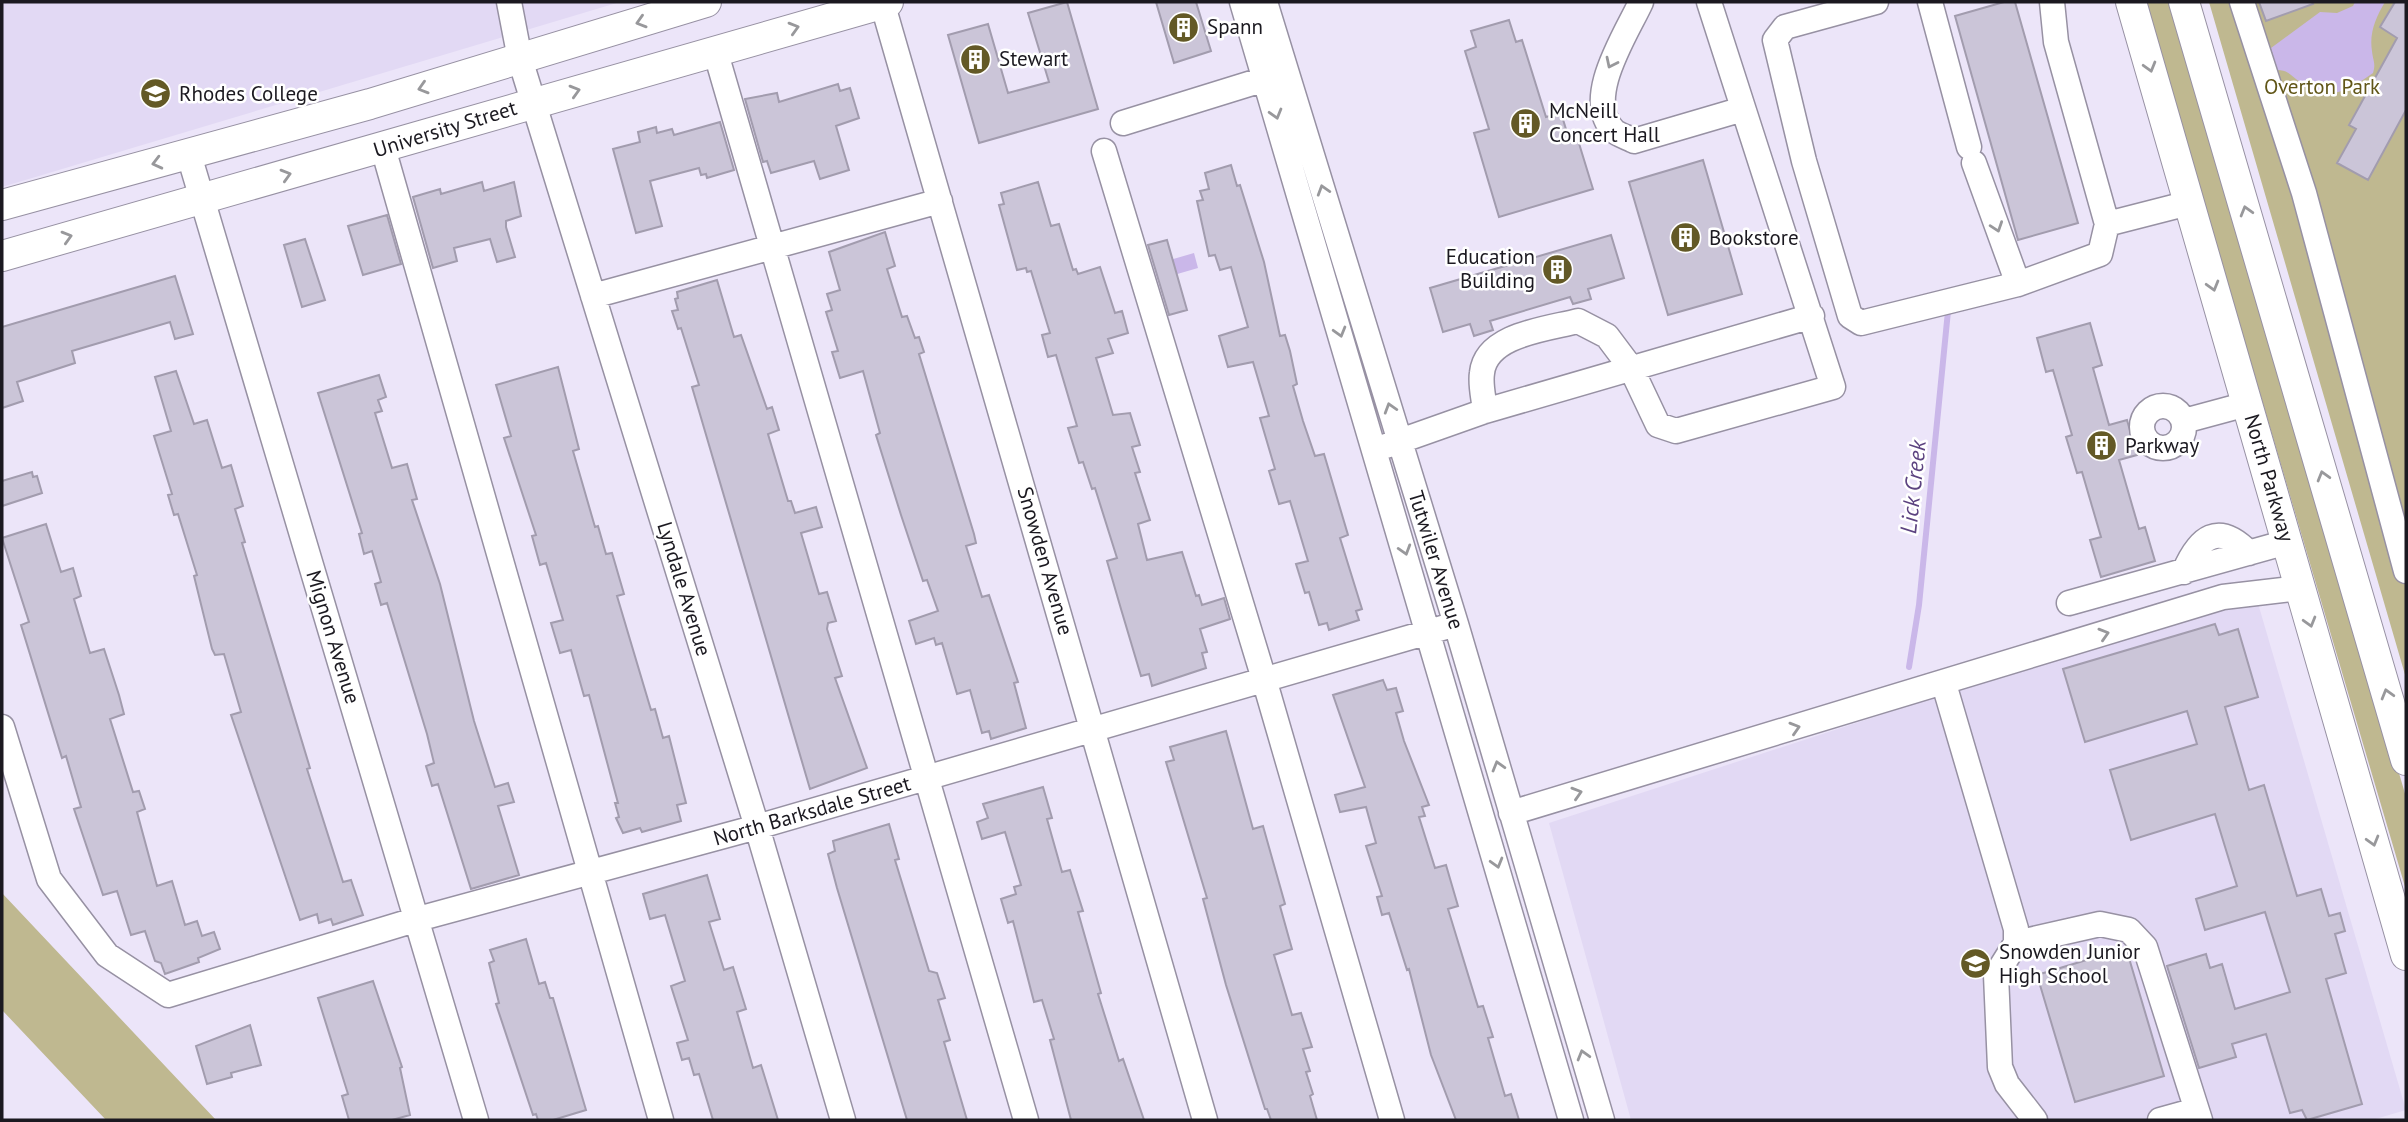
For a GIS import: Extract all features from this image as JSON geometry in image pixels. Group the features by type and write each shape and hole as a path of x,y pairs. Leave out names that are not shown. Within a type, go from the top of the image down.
{"main road":[{"path":"2,205 189,155 706,2"},
{"name":"University Street","path":"2,256 884,2"},
{"name":"North Parkway","path":"2131,2 2406,955"},
{"path":"2184,2 2406,760"}],"street":[{"name":"Lyndale Avenue","path":"509,2 520,59 757,827 843,1120"},
{"name":"Snowden Avenue","path":"884,2 1205,1120"},
{"name":"Tutwiler Avenue","path":"1242,2 1265,79 1400,442 1602,1120"},
{"name":"Tutwiler Avenue","path":"1265,2 1335,271 1375,449 1571,1120"},
{"path":"1641,2 1605,75 1605,112 1614,131 1634,141 1743,109"},
{"path":"1485,411 1482,372 1489,353 1514,339 1578,321 1607,336 1631,368 1658,425 1676,431 1833,387 1709,2"},
{"path":"1876,2 1785,27 1775,40 1804,161 1850,316 1861,323 2018,284 2100,254 2107,224 2056,42 2052,2"},
{"path":"1930,2 1972,155 2018,284"},
{"path":"2242,2 2304,193 2406,571"},
{"path":"715,50 1026,1120"},
{"path":"1123,123 1265,79"},
{"path":"383,148 588,873 661,1120"},
{"path":"1104,151 1264,679 1392,1120"},
{"name":"Mignon Avenue","path":"189,155 476,1120"},
{"path":"593,296 940,201"},
{"path":"2107,224 2189,203"},
{"path":"1375,449 1485,411 1812,316"},
{"path":"2184,421 2247,404"},
{"path":"2069,603 2287,542"},
{"path":"1511,813 1944,684 2223,597 2301,588"},
{"name":"North Barksdale Street","path":"2,727 49,879 107,955 168,995 418,919 757,827 1456,624"},
{"path":"1944,684 2016,929 2016,943 1996,975 2000,1067 2007,1084 2035,1120"},
{"path":"2016,943 2100,924 2129,930 2145,947 2198,1115 2160,1120"},
{"path":"1537,999 1564,989"}],"shaded area":[{"name":"Rhodes College","path":"2,2 620,2 2,187"},
{"path":"2355,2 2385,2 2372,32 2373,73 2344,90 2325,93 2306,86 2287,72 2277,70 2271,48 2320,12 2337,13 2353,6"},
{"path":"1194,253 1198,268 1167,277 1163,262"},
{"name":"Snowden Junior High School","path":"2255,593 2406,1110 2372,1120 1631,1120 1549,823"}],"green space":[{"path":"2145,2 2173,2 2406,797 2406,890"},
{"name":"Overton Park","path":"2209,2 2406,2 2406,678"},
{"path":"2,893 216,1120 106,1120 2,1010"}],"building":[{"name":"Stewart","path":"1067,2 1098,109 979,143 948,35 988,24 1008,93 1049,82 1028,13"},
{"name":"Spann","path":"1156,2 1196,2 1211,51 1174,63"},
{"path":"2004,2 2015,2 2078,223 2018,240 1955,16"},
{"path":"2259,2 2312,2 2313,4 2266,21"},
{"path":"2395,2 2406,2 2406,110 2368,180 2337,163 2356,129 2349,125 2397,38 2380,27"},
{"name":"McNeill Concert Hall","path":"1509,20 1516,42 1522,40 1546,117 1561,113 1569,139 1577,137 1593,189 1499,217 1474,133 1489,129 1465,51 1476,47 1471,31"},
{"path":"838,84 840,91 850,88 859,118 836,126 849,170 820,179 814,161 771,173 767,161 763,162 745,99 777,93 779,102"},
{"path":"720,122 734,170 707,178 706,174 701,175 699,168 650,181 662,226 636,233 613,149 640,142 638,132 656,127 657,133 672,129 674,135"},
{"name":"Bookstore","path":"1703,160 1742,294 1668,315 1629,182"},
{"path":"1231,165 1264,262 1280,336 1285,335 1290,351 1297,384 1293,386 1303,421 1315,456 1324,454 1348,535 1340,538 1362,609 1356,611 1359,620 1329,630 1327,623 1319,625 1309,592 1305,593 1296,564 1308,561 1290,501 1279,504 1269,471 1275,469 1260,418 1269,416 1253,362 1228,367 1219,336 1248,327 1231,267 1220,270 1215,255 1209,256 1197,201 1203,200 1200,191 1209,189 1205,173"},
{"path":"482,182 484,191 514,182 521,216 506,221 506,227 515,257 497,262 490,239 454,248 457,261 433,268 413,197 440,189 441,194"},
{"path":"1038,182 1051,226 1059,224 1073,270 1076,269 1078,274 1100,267 1115,313 1122,311 1128,333 1108,339 1113,353 1096,358 1113,415 1130,413 1140,445 1132,447 1140,472 1135,473 1150,520 1138,524 1147,560 1182,552 1196,596 1199,595 1202,605 1224,598 1230,619 1200,629 1207,652 1202,653 1206,668 1152,686 1149,674 1141,676 1107,561 1117,558 1095,488 1092,489 1083,462 1079,463 1068,428 1077,426 1056,355 1048,357 1042,335 1050,333 1031,271 1027,272 1026,268 1017,270 999,205 1004,204 1001,193"},
{"path":"387,215 401,264 363,275 348,226"},
{"path":"885,232 895,266 887,269 902,317 907,316 915,338 919,337 924,352 919,354 974,534 976,543 966,546 982,597 989,595 1018,682 1014,683 1026,728 991,739 989,731 982,733 970,690 957,694 942,643 936,645 934,638 916,644 909,621 938,611 927,580 923,581 876,435 880,433 863,371 840,378 832,352 838,351 826,312 832,310 827,294 840,290 829,252"},
{"name":"Education Building","path":"1611,235 1624,278 1588,289 1591,299 1573,304 1570,297 1490,321 1493,330 1474,336 1470,324 1443,332 1430,288"},
{"path":"305,239 325,300 302,307 284,245"},
{"path":"1167,240 1187,310 1169,315 1148,245"},
{"path":"175,276 193,334 175,339 170,322 72,351 75,363 17,382 23,401 2,408 2,327"},
{"path":"717,280 734,337 741,335 767,409 772,407 779,430 768,434 788,501 791,501 795,513 816,507 822,527 801,533 819,594 827,592 836,621 828,623 827,629 842,676 835,678 867,768 810,789 692,387 699,385 681,328 678,329 672,311 678,310 675,299 678,298 677,292"},
{"name":"Parkway","path":"2090,323 2102,365 2093,368 2109,425 2127,420 2137,455 2119,460 2139,529 2145,527 2155,561 2101,577 2090,540 2101,537 2082,472 2077,473 2066,437 2072,435 2053,370 2046,372 2037,338"},
{"path":"558,367 579,449 573,451 595,527 598,526 606,554 612,553 624,594 617,596 651,710 655,709 663,738 669,736 686,803 677,805 681,821 642,832 640,828 623,833 616,818 619,817 615,803 618,803 589,695 584,696 571,650 560,653 551,623 563,620 546,563 540,565 532,536 536,535 504,438 511,436 496,385"},
{"path":"176,371 194,424 207,420 222,468 231,465 243,506 235,509 245,542 242,543 310,768 307,769 343,882 351,880 363,915 333,925 331,919 319,923 317,914 300,920 231,715 241,712 224,654 215,655 212,649 194,576 197,575 178,514 174,515 168,495 172,494 154,436 171,431 155,377"},
{"path":"379,375 386,397 378,400 382,411 375,413 392,468 407,464 417,499 412,500 440,584 474,721 495,787 508,783 514,802 498,806 519,875 471,889 438,784 432,786 426,766 434,763 427,734 387,603 381,605 375,584 381,582 372,551 364,554 359,534 362,533 318,393"},
{"path":"32,472 33,477 37,476 42,493 2,506 2,481"},
{"path":"46,524 61,572 73,568 81,596 74,599 90,653 104,649 119,695 124,714 110,719 133,792 139,791 145,809 137,812 157,886 172,881 185,925 197,921 202,936 214,932 220,949 198,958 199,962 165,974 161,963 155,961 145,931 131,935 117,891 103,895 74,809 81,807 66,756 62,758 21,625 29,622 2,538"},
{"path":"2215,624 2219,635 2238,629 2258,697 2225,707 2249,790 2264,785 2297,896 2321,889 2329,916 2340,913 2345,931 2335,934 2346,973 2326,979 2362,1104 2307,1120 2302,1110 2290,1113 2266,1034 2232,1044 2236,1057 2199,1068 2167,966 2206,954 2210,968 2222,964 2235,1009 2290,992 2265,912 2205,930 2196,899 2237,886 2215,814 2131,840 2110,770 2197,744 2187,711 2085,742 2063,669"},
{"path":"1383,680 1387,690 1396,688 1403,711 1396,713 1429,805 1422,807 1425,816 1419,817 1435,868 1446,865 1458,906 1448,909 1478,1007 1483,1006 1493,1037 1488,1038 1505,1096 1511,1094 1519,1120 1456,1120 1431,1055 1409,969 1407,970 1389,913 1382,915 1377,897 1382,896 1366,846 1376,843 1366,807 1340,812 1335,795 1365,787 1333,695"},
{"path":"1226,731 1253,829 1263,826 1285,904 1280,906 1292,949 1274,955 1292,1015 1301,1013 1312,1047 1303,1049 1310,1071 1306,1072 1317,1120 1271,1120 1265,1109 1226,985 1203,899 1207,898 1166,762 1174,760 1170,747"},
{"path":"1043,787 1052,818 1047,819 1062,872 1070,870 1083,911 1078,912 1101,993 1098,994 1119,1061 1123,1059 1144,1120 1071,1120 1050,1040 1054,1039 1042,1000 1034,1002 1013,921 1008,923 1001,899 1016,894 1014,887 1021,885 1005,832 982,839 977,822 988,818 983,804"},
{"path":"889,824 899,859 895,860 929,971 937,973 945,998 938,1000 950,1040 944,1042 967,1120 907,1120 828,854 835,851 833,841"},
{"path":"707,875 720,919 709,922 724,970 733,967 746,1009 737,1012 753,1068 761,1065 778,1120 713,1120 699,1074 694,1075 689,1058 682,1060 677,1043 688,1040 671,986 685,981 665,915 650,919 643,894"},
{"path":"526,939 539,984 545,982 550,998 553,998 586,1110 553,1120 538,1120 536,1114 533,1115 496,1004 499,1003 489,963 494,961 490,950"},
{"path":"2126,948 2164,1076 2075,1102 2037,975"},
{"path":"373,981 402,1067 400,1068 410,1115 392,1120 349,1120 342,1096 348,1094 318,998"},
{"path":"250,1025 261,1065 231,1073 232,1077 207,1084 196,1046"}],"waterway":[{"name":"Lick Creek","path":"1909,667 1919,605 1948,311"}],"place":[{"name":"Spann","path":"1184,27"},
{"name":"Stewart","path":"976,59"},
{"name":"Rhodes College","path":"156,94"},
{"name":"McNeill Concert Hall","path":"1526,123"},
{"name":"Bookstore","path":"1686,238"},
{"name":"Education Building","path":"1558,269"},
{"name":"Parkway","path":"2102,446"},
{"name":"Snowden Junior High School","path":"1976,964"}]}
